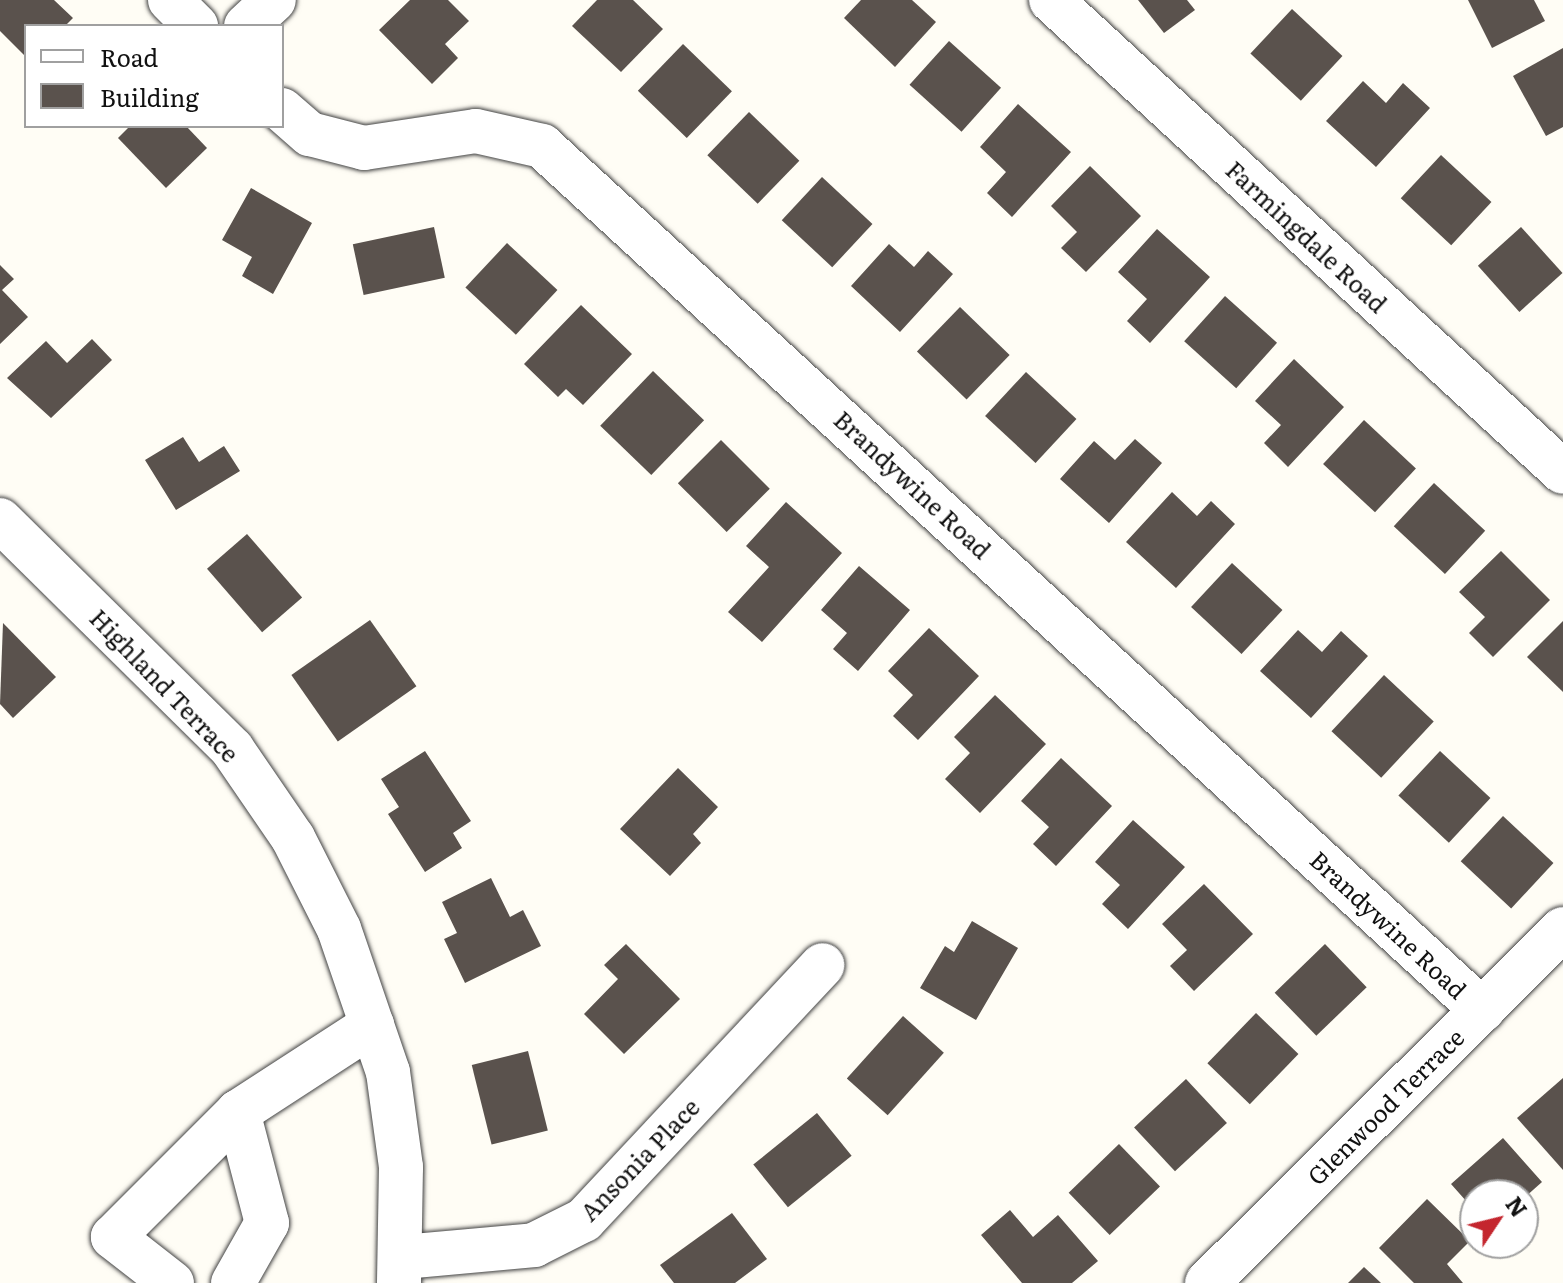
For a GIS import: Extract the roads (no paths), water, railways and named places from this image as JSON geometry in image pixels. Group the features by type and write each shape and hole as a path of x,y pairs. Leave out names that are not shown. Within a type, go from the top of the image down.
{"street":[{"path":"170,0 194,24"},
{"path":"248,24 274,0"},
{"name":"Farmingdale Road","path":"1051,0 1563,472"},
{"name":"Brandywine Road","path":"284,112 310,134 364,148 476,131 542,146 1482,1010"},
{"name":"Highland Terrace","path":"0,520 232,749 300,851 339,929 388,1072 401,1270"},
{"name":"Glenwood Terrace","path":"1207,1283 1563,929"},
{"name":"Ansonia Place","path":"401,1270 534,1245 584,1220 823,965"},
{"path":"172,1283 113,1237 238,1112 372,1025"},
{"path":"233,1283 267,1223 238,1112"}]}
